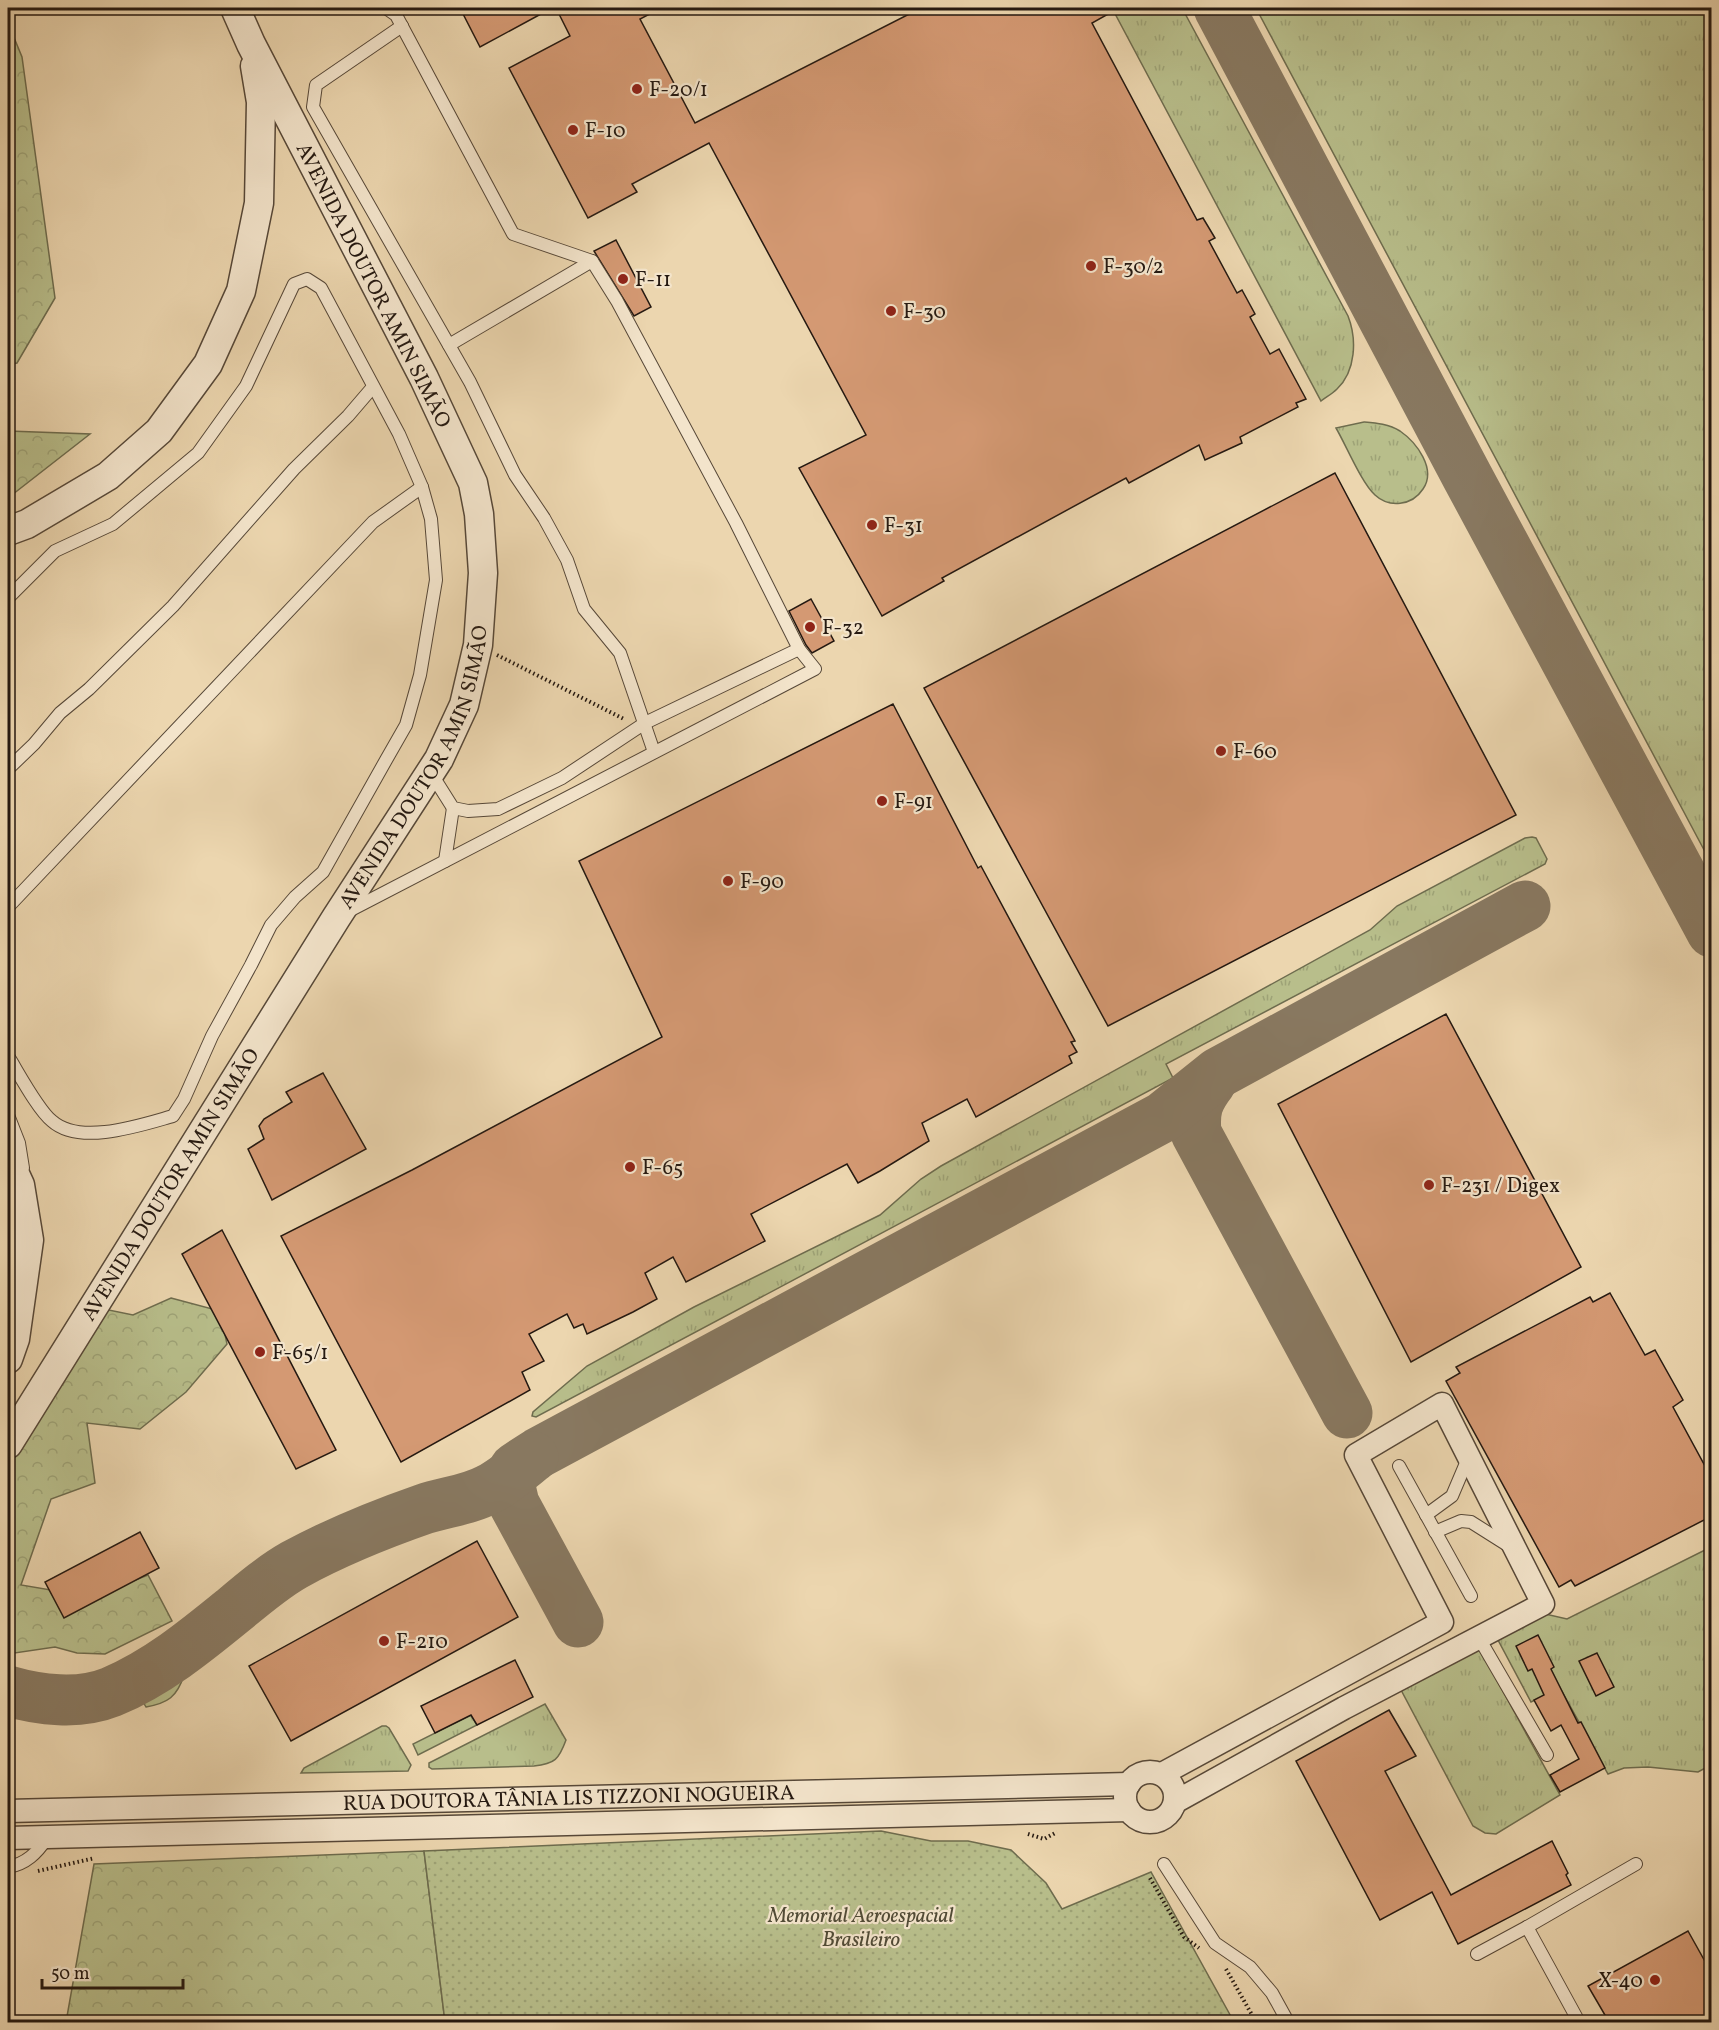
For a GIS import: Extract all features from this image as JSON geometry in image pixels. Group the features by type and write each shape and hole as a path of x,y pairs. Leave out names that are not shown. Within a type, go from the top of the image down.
{"street":[{"name":"AVENIDA DOUTOR AMIN SIMÃO","path":"8,1444 336,918 439,759 464,705 478,645 483,573 479,514 472,483 424,378 251,44 235,8"},
{"name":"AVENIDA DOUTOR AMIN SIMÃO","path":"8,531 27,524 108,476 159,431 208,364 241,291 259,203 261,102 251,44"},
{"path":"8,1159 21,1192 29,1240 15,1339 8,1359"},
{"name":"RUA DOUTORA TÂNIA LIS TIZZONI NOGUEIRA","path":"8,1811 1129,1784 1140,1774 1147,1772 1162,1774 1442,1622 1356,1455 1442,1404 1543,1604 1344,1708 1175,1802 1168,1815 1155,1822 1141,1820 1129,1810 8,1838"},
{"path":"1162,1774 1173,1786 1175,1802"},
{"path":"1129,1784 1125,1797 1129,1810"}],"lane":[{"path":"336,918 815,669 799,649 761,569 617,301 592,261 513,234 396,15 386,8"},
{"path":"402,26 316,85 313,107 494,428 515,475 544,518 567,560 584,609 620,653 654,752"},
{"path":"448,345 592,261"},
{"path":"8,598 55,551 114,524 198,453 246,386 294,284 307,279 321,288 372,388 399,434 422,487 431,519 436,580 420,675 406,725 323,872 271,925 212,1036 184,1099 172,1116 133,1128 97,1134 66,1129 51,1121 8,1056"},
{"path":"8,769 34,744 60,713 89,689 173,606 294,469 348,416 372,388"},
{"path":"8,907 373,522 422,487"},
{"path":"453,808 468,811 498,808 562,778 643,725 799,649"},
{"path":"431,772 453,808 445,861"},
{"path":"8,1115 19,1143 25,1183 21,1192"},
{"path":"1426,1515 1452,1496 1469,1456"},
{"path":"1399,1466 1471,1596"},
{"path":"1436,1532 1461,1521 1471,1522 1517,1551"},
{"path":"1479,1638 1547,1755"},
{"path":"8,1867 15,1866 36,1854 46,1838"},
{"path":"1164,1864 1215,1943 1250,1967 1272,1993 1288,2022"},
{"path":"1477,1954 1636,1864"},
{"path":"1527,1927 1579,2022"}],"path":[{"path":"478,645 613,715 643,725"}],"green space":[{"path":"1112,8 1182,8 1348,316 1353,335 1351,364 1343,382 1321,401"},
{"path":"1256,8 1711,8 1711,863"},
{"path":"8,23 22,57 55,298 17,363 8,365"},
{"path":"1364,422 1382,424 1400,431 1418,449 1428,473 1423,489 1413,499 1400,503 1387,502 1375,495 1364,481 1336,428"},
{"path":"8,431 90,434 8,498"},
{"path":"1525,838 1536,838 1547,859 1545,864 1166,1064 1173,1078 536,1417 532,1416 533,1412 587,1366 694,1307 880,1215 921,1179 941,1166 1370,930 1397,906"},
{"path":"171,1298 220,1311 227,1344 186,1392 140,1429 87,1423 95,1483 51,1499 21,1585 92,1597 148,1575 172,1621 105,1654 77,1653 55,1647 8,1654 8,1461 104,1309 133,1315"},
{"path":"1711,1547 1711,1765 1698,1772 1648,1767 1624,1768 1608,1774 1560,1688 1531,1702 1498,1640 1541,1613 1567,1619"},
{"path":"1478,1646 1560,1795 1496,1834 1485,1833 1473,1826 1400,1688"},
{"path":"184,1675 171,1698 146,1707 142,1700 145,1696"},
{"path":"545,1704 566,1740 561,1752 552,1762 534,1766 432,1769 429,1767 429,1763"},
{"path":"471,1715 477,1725 418,1755 413,1744"},
{"path":"382,1726 389,1728 411,1765 408,1771 301,1773 304,1768"},
{"name":"Memorial Aeroespacial Brasileiro","path":"881,1831 931,1841 968,1841 1011,1850 1046,1883 1062,1909 1151,1872 1234,2022 445,2022 424,1851"},
{"path":"424,1851 445,2022 66,2022 94,1864"}],"building":[{"path":"460,8 552,8 480,47"},
{"path":"556,8 661,8 640,19 695,123 921,8 1119,8 1092,23 1197,220 1203,218 1215,238 1209,241 1237,293 1242,290 1255,314 1250,317 1270,354 1279,349 1306,399 1296,403 1298,407 1240,437 1242,443 1205,460 1199,445 1129,483 1126,478 942,578 944,581 882,616 799,468 866,435 709,143 632,184 637,192 588,218 509,68 570,36"},
{"name":"F-11","path":"616,240 651,307 634,316 594,251"},
{"name":"F-60","path":"1335,473 1516,815 1108,1026 924,688"},
{"name":"F-32","path":"811,599 834,641 812,653 789,611"},
{"name":"F-65","path":"893,704 978,868 981,866 1075,1041 1071,1042 1077,1052 1069,1056 1072,1063 976,1117 967,1099 922,1123 929,1141 858,1183 847,1164 751,1214 765,1241 686,1282 673,1257 645,1273 657,1299 633,1312 587,1334 583,1324 574,1328 567,1314 529,1334 544,1361 522,1372 530,1390 401,1462 281,1236 412,1170 662,1037 579,861"},
{"name":"F-231 / Digex","path":"1446,1014 1581,1267 1411,1362 1278,1104"},
{"path":"323,1073 366,1149 272,1200 248,1149 264,1139 259,1126 264,1119 292,1102 286,1092"},
{"name":"F-65/1","path":"222,1230 336,1450 296,1469 182,1254"},
{"path":"1610,1293 1645,1355 1655,1350 1683,1400 1673,1407 1712,1479 1712,1506 1705,1509 1710,1517 1575,1586 1571,1580 1559,1587 1446,1381 1460,1373 1456,1367 1590,1297 1593,1302"},
{"path":"140,1532 159,1568 64,1618 45,1582"},
{"name":"F-210","path":"477,1541 518,1617 291,1741 249,1666"},
{"path":"1538,1635 1554,1667 1551,1669 1578,1723 1581,1722 1605,1768 1560,1792 1550,1775 1579,1759 1561,1725 1551,1731 1534,1700 1544,1695 1532,1669 1528,1671 1516,1646"},
{"path":"1597,1653 1614,1687 1596,1696 1579,1661"},
{"path":"515,1660 533,1697 477,1725 471,1715 435,1733 421,1706"},
{"path":"1389,1710 1416,1756 1385,1771 1451,1895 1552,1841 1568,1873 1566,1875 1571,1885 1458,1944 1432,1892 1380,1920 1296,1761"},
{"name":"X-40","path":"1688,1931 1712,1974 1712,2022 1609,2022 1588,1986"}],"taxiway":[{"path":"1219,8 1712,932"},
{"path":"578,1622 514,1504 509,1479 515,1468 538,1453 1163,1117 1218,1073 1525,906"},
{"path":"1211,1082 1202,1094 1198,1106 1196,1133 1347,1413"},
{"path":"8,1691 59,1700 86,1699 111,1692 176,1655 294,1565 341,1541 390,1521 481,1493 501,1482 533,1457"}],"place":[{"name":"F-20/1","path":"637,89"},
{"name":"F-10","path":"573,130"},
{"name":"F-30/2","path":"1091,266"},
{"name":"F-11","path":"623,279"},
{"name":"F-30","path":"891,311"},
{"name":"F-31","path":"872,525"},
{"name":"F-32","path":"810,627"},
{"name":"F-60","path":"1221,751"},
{"name":"F-91","path":"882,801"},
{"name":"F-90","path":"728,881"},
{"name":"F-65","path":"630,1167"},
{"name":"F-231 / Digex","path":"1429,1185"},
{"name":"F-65/1","path":"260,1352"},
{"name":"F-210","path":"384,1641"},
{"name":"X-40","path":"1655,1980"}]}
